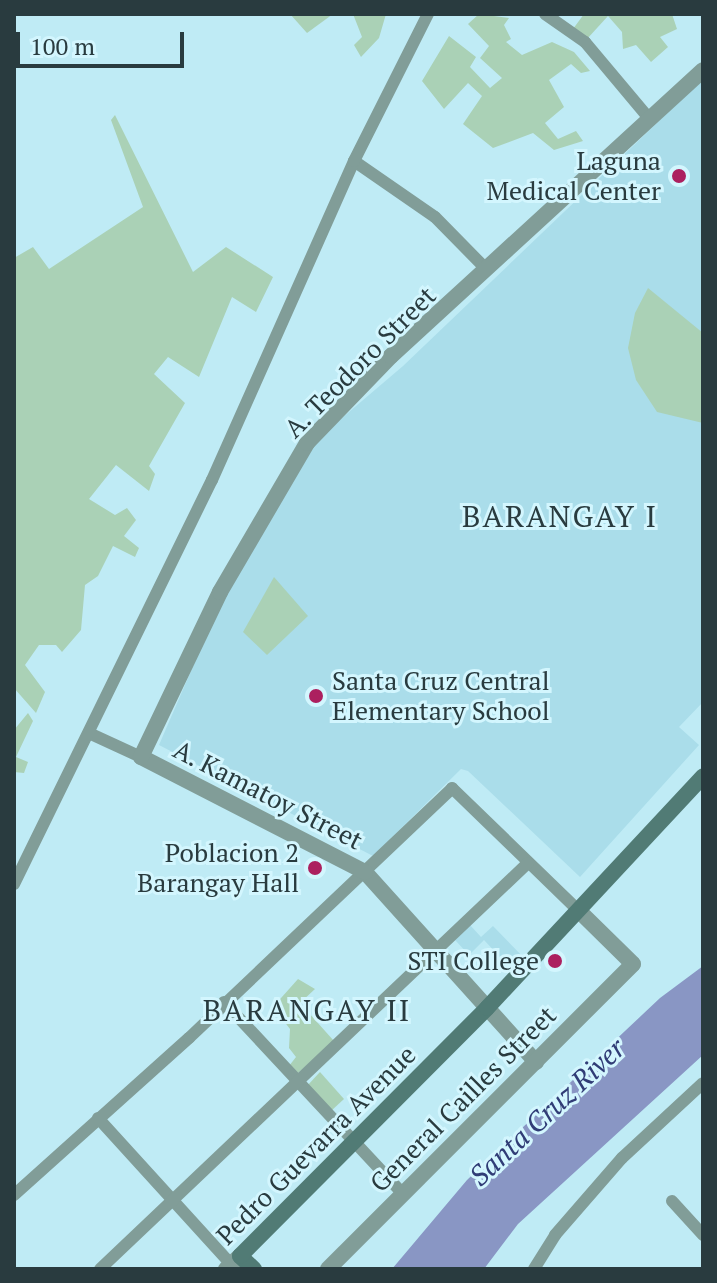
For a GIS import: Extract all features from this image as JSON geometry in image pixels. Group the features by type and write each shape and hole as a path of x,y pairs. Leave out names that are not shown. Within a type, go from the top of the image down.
{"main road":[{"name":"Pedro Guevarra Avenue","path":"232,1263 580,912 703,776"},
{"path":"232,1263 254,1269"}],"street":[{"path":"14,884 91,734 212,480 354,161 428,14"},
{"path":"545,14 585,42 648,117"},
{"name":"A. Teodoro Street","path":"141,757 220,592 307,443 648,117 703,70"},
{"path":"354,161 435,217 487,270"},
{"name":"A. Kamatoy Street","path":"91,734 365,872 536,1062"},
{"path":"14,1195 452,788 580,912"},
{"path":"100,1269 528,863"},
{"name":"General Cailles Street","path":"328,1269 633,964 580,912"},
{"path":"224,1002 402,1193"},
{"path":"534,1269 555,1235 622,1158 703,1083"},
{"path":"98,1118 232,1263"},
{"path":"672,1201 703,1235"}],"shaded area":[{"path":"703,79 703,702 679,727 699,745 580,877 468,771 461,769 373,856 159,745 216,613 274,505 322,435 403,366"},
{"path":"470,925 481,937 493,926 526,960 514,972 484,940 469,955 455,940"}],"green space":[{"path":"290,14 333,14 307,33"},
{"path":"353,14 386,14 379,38 361,57 354,45 362,37"},
{"path":"479,14 509,18 504,25 511,39 506,42 522,55 552,42 574,52 590,71 581,73 571,64 549,80 564,107 545,123 558,139 576,131 583,141 554,150 533,133 493,148 463,124 482,96 468,83 444,109 422,81 449,36 476,57 470,67 490,88 502,78 480,58 489,46 468,24"},
{"path":"584,14 672,14 677,29 660,37 668,47 651,62 636,45 623,49 622,32 608,16 587,39 573,29"},
{"path":"115,115 193,272 226,247 273,277 256,312 232,297 199,377 168,357 154,374 185,403 149,466 155,474 149,491 116,465 89,499 115,515 127,508 136,520 124,536 139,548 135,557 113,546 98,576 85,585 81,630 62,652 56,645 39,645 25,665 45,692 36,713 14,688 14,258 33,247 49,269 143,207 111,120"},
{"path":"648,288 703,333 703,423 657,412 636,380 628,348 635,313"},
{"path":"274,577 308,616 267,655 243,632"},
{"path":"28,713 33,721 16,757 28,762 24,773 14,772 14,730"},
{"path":"298,979 315,989 300,1003 334,1041 297,1074 289,1066 296,1057 289,1048 290,1029 273,1007"},
{"path":"320,1072 344,1099 331,1111 306,1087"}],"water":[{"name":"Santa Cruz River","path":"703,966 703,1055 518,1224 484,1269 392,1269 467,1180 660,998"}],"place":[{"name":"Laguna Medical Center","path":"679,176"},
{"name":"Santa Cruz Central Elementary School","path":"316,696"},
{"name":"Poblacion 2 Barangay Hall","path":"315,868"},
{"name":"STI College","path":"555,961"}],"district":[{"name":"BARANGAY I","path":"560,516"},
{"name":"BARANGAY II","path":"307,1010"}]}
